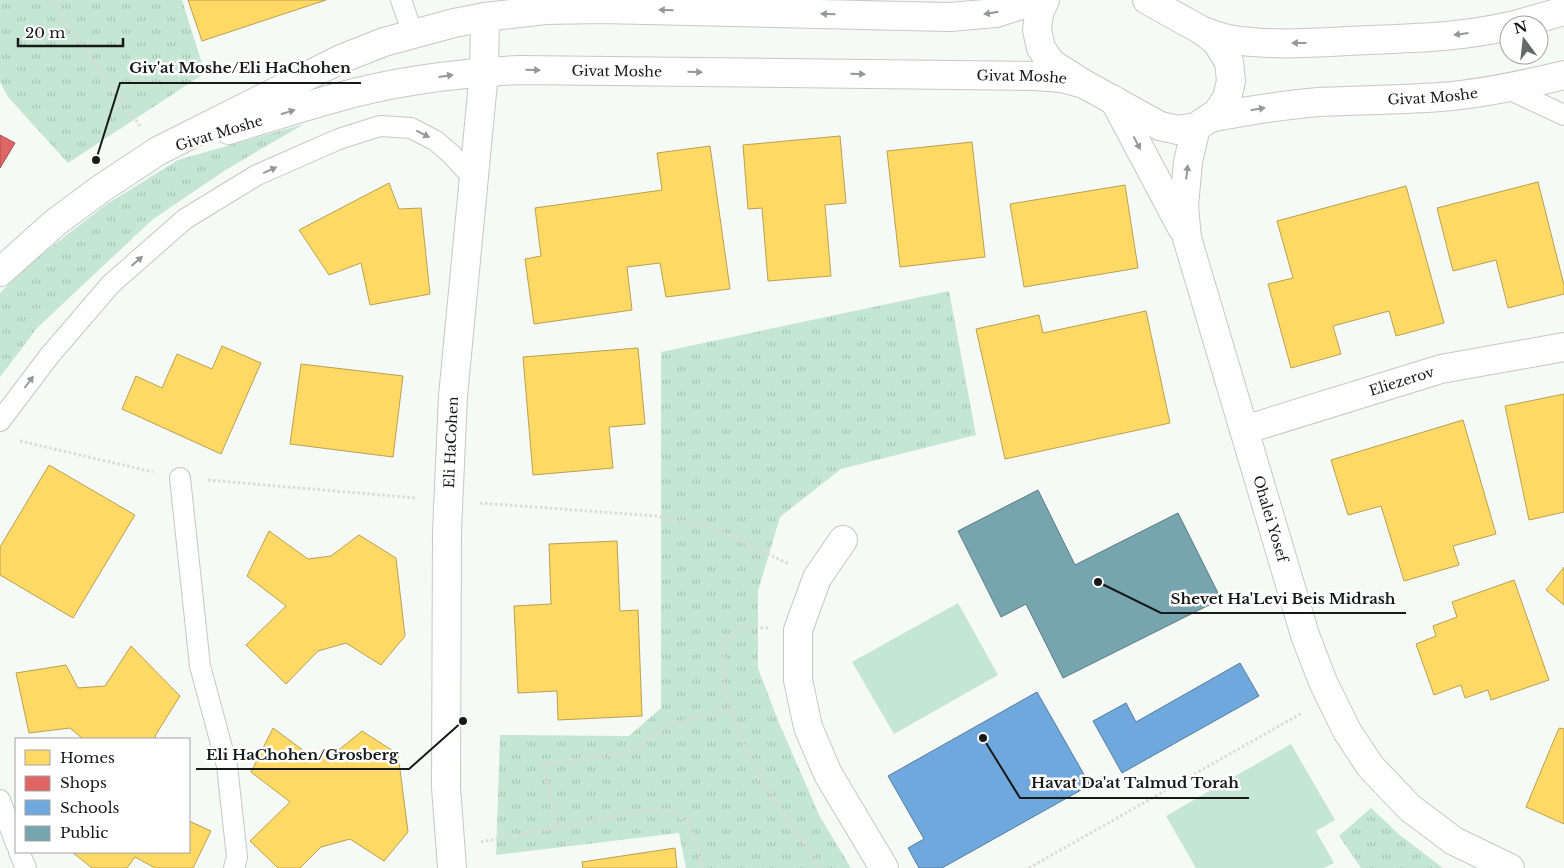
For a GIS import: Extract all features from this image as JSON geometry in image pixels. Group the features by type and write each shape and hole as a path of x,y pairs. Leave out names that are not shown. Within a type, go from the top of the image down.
{"street":[{"name":"Givat Moshe","path":"0,272 56,222 102,188 158,151 341,58 384,42 454,23 485,17 545,10 602,8 949,17 996,13 1037,0"},
{"path":"1045,0 1039,13 1036,30 1041,48 1051,63 1084,84"},
{"path":"1147,0 1201,30 1216,41 1229,62 1231,80 1227,98 1217,113 1203,122"},
{"path":"1549,15 1564,11"},
{"name":"Eli HaCohen","path":"452,858 446,787 448,501 453,396 484,72 485,17"},
{"path":"1201,30 1227,39 1254,42 1313,43 1436,37 1499,28"},
{"name":"Givat Moshe","path":"158,151 336,97 445,76 484,72 540,70 1034,76 1062,78 1084,84 1160,126 1178,130 1203,122 1269,107 1318,102 1441,97 1506,88 1564,75"},
{"name":"Ohalei Yosef","path":"1114,100 1188,238"},
{"name":"Ohalei Yosef","path":"1203,122 1188,162 1184,206 1188,238 1305,635 1330,697 1347,731 1370,766 1410,808 1454,841 1510,868"},
{"name":"Eliezerov","path":"1244,430 1441,369 1564,347"},
{"path":"844,540 817,578 798,630 798,680 808,727 828,774 884,868"}],"lane":[{"path":"402,0 413,34"},
{"path":"1506,88 1564,115"},
{"path":"0,421 50,355 111,284 185,219 257,176 339,139 380,126 411,128 436,141 473,178"},
{"path":"180,478 200,666 227,766 237,857 234,868"},
{"path":"0,800 2,810 15,842"},
{"path":"19,853 26,868"}],"path":[{"path":"56,0 63,20 158,151"},
{"path":"19,441 180,478 448,501 656,516 714,528 817,578"},
{"path":"798,630 740,627 723,645 724,685 744,747 775,801 821,868"},
{"path":"1029,868 1330,697"},
{"path":"558,828 543,764 626,753 671,724 732,709"},
{"path":"452,858 558,828 649,810 672,810 689,824 699,852 702,868"}],"green space":[{"path":"0,0 182,0 205,73 68,163 8,97 0,82"},
{"path":"304,124 227,169 152,220 37,328 0,377 0,293 29,264 107,204 178,160"},
{"path":"949,291 976,435 841,469 780,517 758,591 758,668 779,723 820,817 851,868 686,868 679,833 496,855 500,735 629,736 661,708 661,352"},
{"path":"958,603 998,675 894,734 852,662"},
{"path":"1291,744 1335,820 1316,831 1334,863 1324,868 1196,868 1166,816"},
{"path":"1371,808 1401,836 1443,868 1361,868 1339,836"}],"building: Homes":[{"path":"188,0 326,0 202,41"},
{"path":"840,136 846,203 825,205 831,276 768,281 762,208 748,209 743,145"},
{"path":"972,142 985,257 900,267 887,151"},
{"path":"710,146 730,289 666,297 660,263 627,267 632,310 534,324 525,259 541,256 535,208 662,190 657,153"},
{"path":"1538,182 1564,285 1564,294 1508,308 1496,260 1453,271 1437,208"},
{"path":"389,183 399,209 421,208 430,294 370,305 361,263 329,275 299,230"},
{"path":"1125,185 1138,268 1024,287 1010,204"},
{"path":"1406,186 1444,323 1396,336 1389,311 1333,326 1341,354 1291,368 1268,284 1293,278 1277,221"},
{"path":"1146,311 1170,423 1005,459 976,329 1039,315 1043,333"},
{"path":"222,346 261,363 221,454 122,409 136,376 162,388 177,354 212,369"},
{"path":"638,348 645,424 609,427 613,468 533,475 523,357"},
{"path":"301,364 403,376 393,457 290,444"},
{"path":"1564,394 1564,512 1529,520 1505,406"},
{"path":"1463,420 1496,534 1453,546 1459,565 1404,581 1381,506 1348,515 1331,460"},
{"path":"49,465 135,515 73,618 0,575 0,547"},
{"path":"269,531 308,559 331,556 359,535 396,558 405,636 381,665 346,643 318,651 286,684 246,645 286,606 247,576"},
{"path":"617,541 620,611 638,610 642,716 558,720 557,691 518,693 514,606 551,604 549,544"},
{"path":"1564,567 1564,605 1546,590"},
{"path":"1514,580 1549,680 1491,700 1488,690 1465,698 1461,685 1434,695 1416,644 1436,636 1433,626 1457,617 1452,602"},
{"path":"131,646 180,696 155,736 156,738 82,738 70,728 29,733 16,673 66,665 78,688 105,686"},
{"path":"273,728 311,756 335,753 362,731 398,754 408,832 384,861 350,839 321,847 300,868 278,868 250,841 290,802 251,772"},
{"path":"1559,728 1564,729 1564,824 1526,807"},
{"path":"190,821 211,831 193,868 155,868 135,857 127,868 92,868 73,853 190,853"},
{"path":"675,848 677,868 583,868 582,862"}],"building: Shops":[{"path":"0,135 15,143 0,168"}],"building: Schools":[{"path":"1240,663 1259,696 1122,773 1093,721 1126,703 1136,722"},
{"path":"1037,692 1090,785 942,868 919,868 908,848 924,839 888,776"}],"building: Public":[{"path":"1038,490 1075,565 1178,513 1221,599 1063,678 1026,604 1001,617 958,531"}],"place":[{"name":"Giv'at Moshe/Eli HaChohen","path":"96,160"},
{"name":"Shevet Ha'Levi Beis Midrash","path":"1098,582"},
{"name":"Eli HaChohen/Grosberg","path":"463,721"},
{"name":"Havat Da'at Talmud Torah","path":"983,738"}]}
